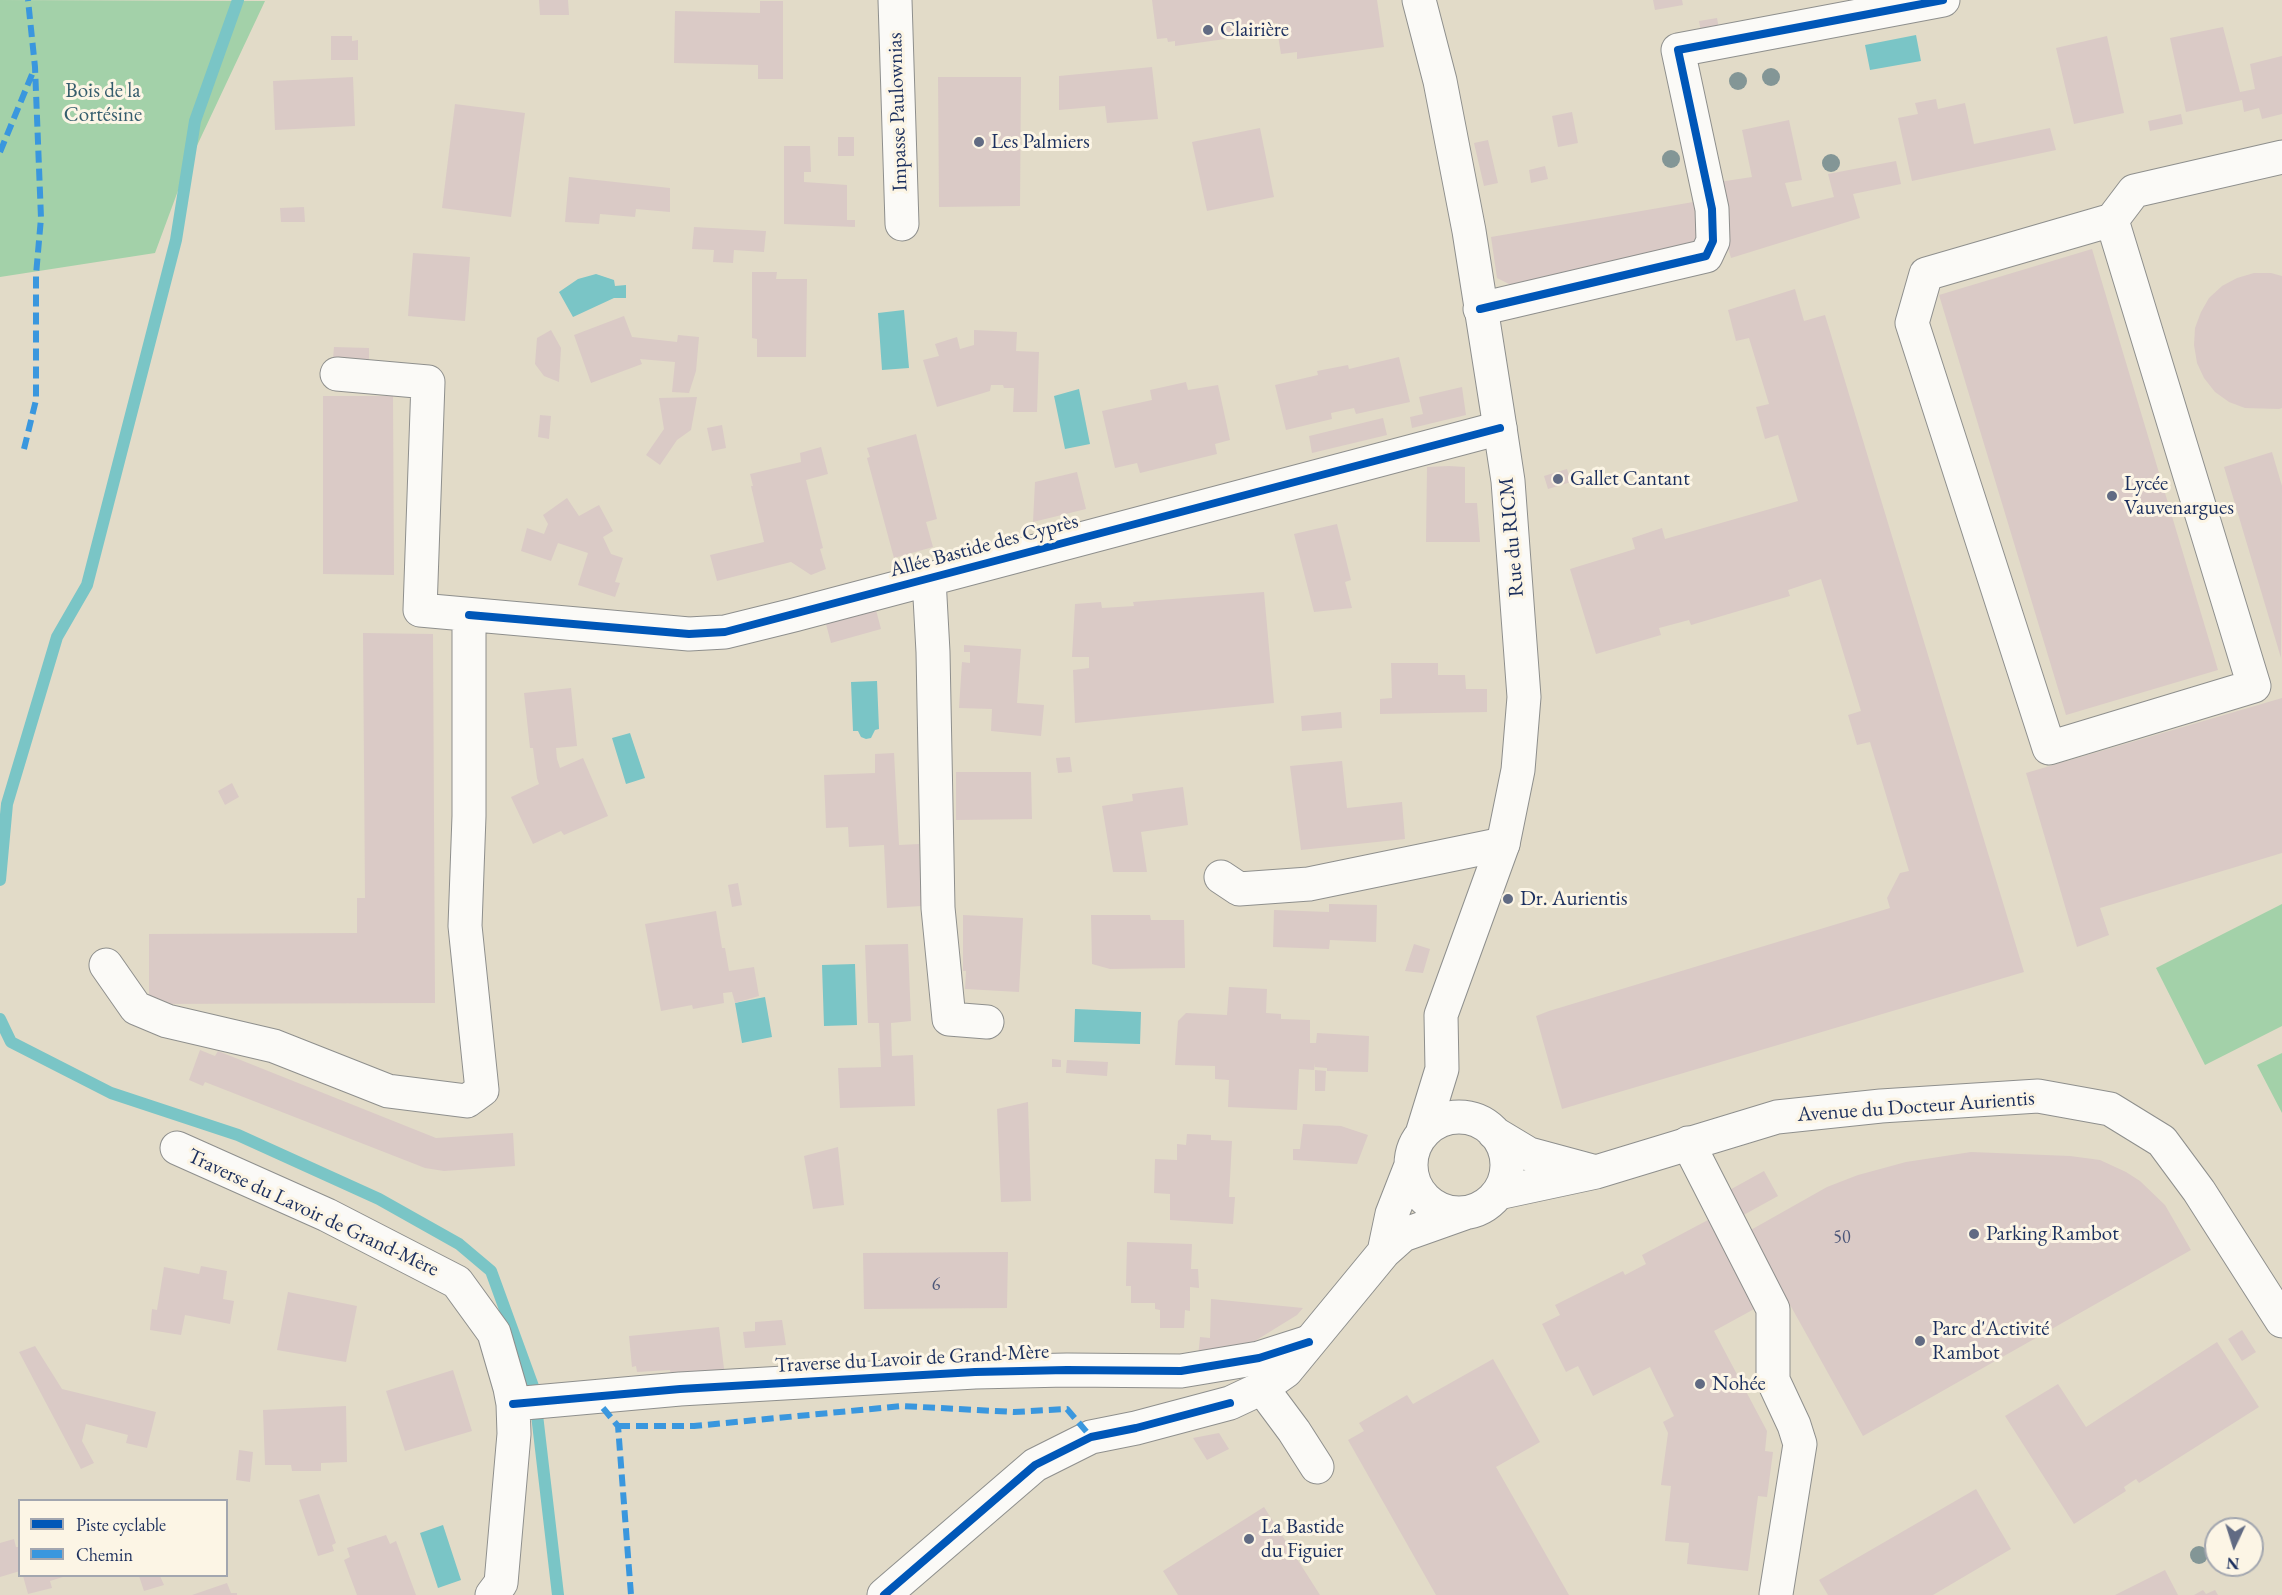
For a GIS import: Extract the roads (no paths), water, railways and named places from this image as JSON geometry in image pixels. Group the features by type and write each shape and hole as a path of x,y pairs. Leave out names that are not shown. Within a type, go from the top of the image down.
{"main road":[{"name":"Impasse Paulownias","path":"895,0 902,224"},
{"name":"Rue du RICM","path":"1419,0 1440,81 1469,231 1508,481 1524,697 1518,770 1503,844 1441,1016 1442,1069 1422,1134"},
{"path":"1480,309 1706,256 1713,241 1712,208 1678,50 1943,0"},
{"path":"2112,220 2254,686 2049,748 1912,323 1926,273 2112,220 2134,191 2282,157"},
{"name":"Allée Bastide des Cyprès","path":"337,374 428,382 420,610 689,634 725,632 1500,428"},
{"path":"929,579 933,652 938,908 949,1019 987,1022"},
{"path":"105,965 136,1008 167,1021 274,1046 388,1090 467,1101 482,1089 465,926 469,816 469,615"},
{"path":"1221,877 1239,889 1309,884 1503,844"},
{"path":"884,1595 1035,1465 1091,1437 1136,1428 1230,1403 1262,1388 1286,1371 1384,1252 1403,1235 1482,1208 1498,1193 1507,1166 1503,1148 1442,1069"},
{"name":"Avenue du Docteur Aurientis","path":"1498,1193 1596,1172 1777,1117 1881,1106 2038,1096 2110,1109 2162,1141 2199,1191 2282,1321"},
{"path":"1384,1252 1392,1214 1410,1168 1414,1146 1422,1134 1440,1121 1458,1117 1486,1127 1529,1154 1596,1172"},
{"path":"1688,1143 1773,1309 1773,1380 1794,1425 1800,1444 1776,1594"},
{"name":"Traverse du Lavoir de Grand-Mère","path":"177,1148 327,1215 457,1282 494,1333 530,1402"},
{"path":"1410,1168 1414,1184 1427,1201 1443,1211 1465,1213"},
{"name":"Traverse du Lavoir de Grand-Mère","path":"530,1402 680,1389 975,1372 1181,1371 1259,1358 1309,1342"},
{"path":"1262,1388 1317,1467"},
{"name":"Traverse du Lavoir de Grand-Mère","path":"492,1595 501,1582 514,1434 530,1402"}],"water":[{"path":"1916,35 1921,61 1870,70 1865,45"},
{"path":"596,274 614,280 615,286 626,285 626,298 614,298 573,317 559,292 578,279"},
{"path":"904,310 909,368 882,370 878,313"},
{"path":"1079,389 1090,444 1065,449 1054,396"},
{"path":"877,681 879,729 875,730 871,738 866,739 861,737 858,731 853,731 851,682"},
{"path":"630,733 645,778 626,784 612,738"},
{"path":"855,964 857,1025 824,1026 822,965"},
{"path":"765,997 772,1037 742,1043 735,1003"},
{"path":"1075,1009 1141,1012 1140,1044 1074,1042"},
{"path":"443,1525 461,1580 438,1588 420,1533"}],"waterway":[{"path":"0,880 7,804 57,637 87,585 176,240 195,121 238,0"},
{"path":"0,1019 11,1042 111,1093 238,1135 379,1199 459,1244 491,1271 534,1389 558,1595"}],"place":[{"name":"Clairière","path":"1208,30"},
{"name":"Les Palmiers","path":"979,142"},
{"name":"Gallet Cantant","path":"1558,479"},
{"name":"Lycée Vauvenargues","path":"2112,496"},
{"name":"Dr. Aurientis","path":"1508,899"},
{"name":"Parking Rambot","path":"1974,1234"},
{"name":"Parc d'Activité Rambot","path":"1920,1341"},
{"name":"Nohée","path":"1700,1384"},
{"name":"La Bastide du Figuier","path":"1249,1539"}],"park label":[{"name":"Bois de la Cortésine","path":"103,103"}]}
